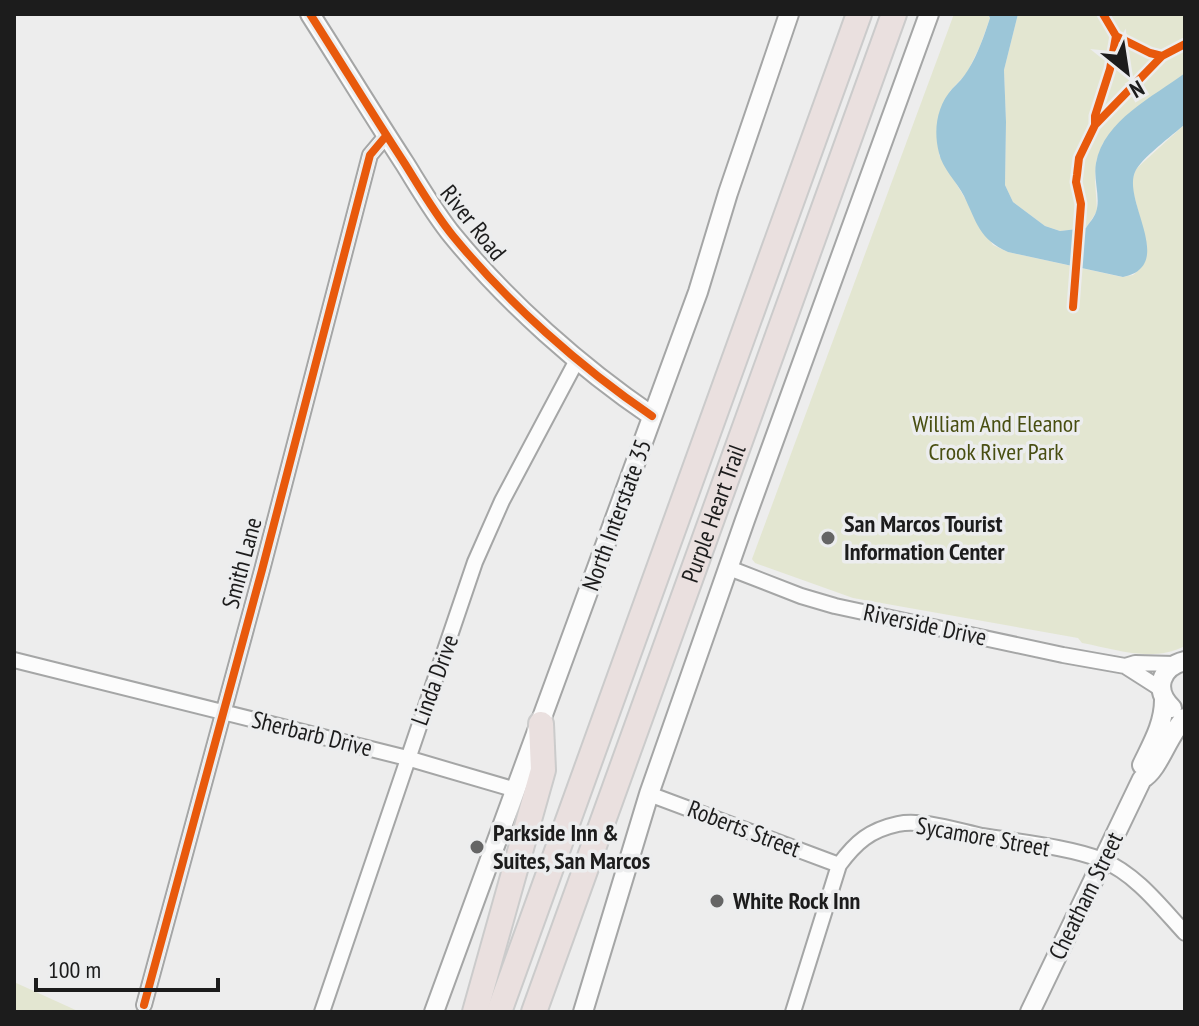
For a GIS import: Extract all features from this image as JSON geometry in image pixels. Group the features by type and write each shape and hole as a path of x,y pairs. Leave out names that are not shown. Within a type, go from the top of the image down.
{"highway":[{"name":"Purple Heart Trail","path":"499,1012 859,14"},
{"name":"Purple Heart Trail","path":"534,1012 894,14"},
{"path":"475,1012 543,770 541,724"}],"main road":[{"name":"River Road","path":"310,14 452,234 489,276 577,360 652,416"},
{"name":"North Interstate 35","path":"434,1012 698,292 789,14"},
{"path":"583,1012 649,794 929,14"},
{"name":"Cheatham Street","path":"1142,779 1140,771 1164,712 1164,675 1182,661"},
{"path":"1163,694 1175,711 1185,716"},
{"name":"Cheatham Street","path":"1030,1012 1142,779 1149,775 1185,716"}],"street":[{"name":"Smith Lane","path":"144,1005 370,155 386,136"},
{"name":"Linda Drive","path":"322,1012 475,562 502,501 577,360"},
{"name":"Riverside Drive","path":"729,568 835,606 1125,666 1145,677 1163,694"},
{"name":"Sherbarb Drive","path":"14,660 407,758 516,790"},
{"name":"Riverside Drive","path":"1125,666 1182,661"},
{"name":"Roberts Street","path":"649,794 839,865"},
{"name":"Sycamore Street","path":"793,1012 839,865 853,846 876,830 902,823 931,825 1103,861 1130,877 1185,933"}],"green space":[{"name":"William And Eleanor Crook River Park","path":"954,14 988,14 990,18 967,73 950,91 939,155 993,245 1008,252 1122,277 1133,275 1140,269 1147,246 1131,183 1136,169 1185,124 1185,646 1172,651 1147,654 1121,651 1082,643 1078,638 853,598 755,563 752,559"},
{"path":"1018,14 1185,14 1185,73 1103,143 1096,162 1097,211 1086,228 1060,231 1045,226 1013,202 1005,185 1004,70"},
{"path":"14,982 80,1012 14,1012"}],"water":[{"path":"988,14 1018,14 1004,70 1005,185 1013,202 1045,226 1060,231 1086,228 1095,214 1098,201 1096,163 1109,134 1132,111 1185,73 1185,124 1150,154 1135,172 1135,199 1147,247 1146,260 1138,271 1123,277 1008,252 991,242 980,229 941,159 937,127 943,103 978,51 990,18"}],"cycle path":[{"path":"310,14 428,201 474,261 546,333 598,377 652,416"},
{"path":"1103,14 1116,36 1150,53 1162,56 1185,44"},
{"path":"1116,36 1095,125 1162,56"},
{"path":"1073,307 1081,204 1076,182 1079,158 1095,125"},
{"path":"144,1005 370,155 386,136"}],"place":[{"name":"San Marcos Tourist Information Center","path":"828,538"},
{"name":"Parkside Inn & Suites, San Marcos","path":"477,847"},
{"name":"White Rock Inn","path":"717,901"}]}
